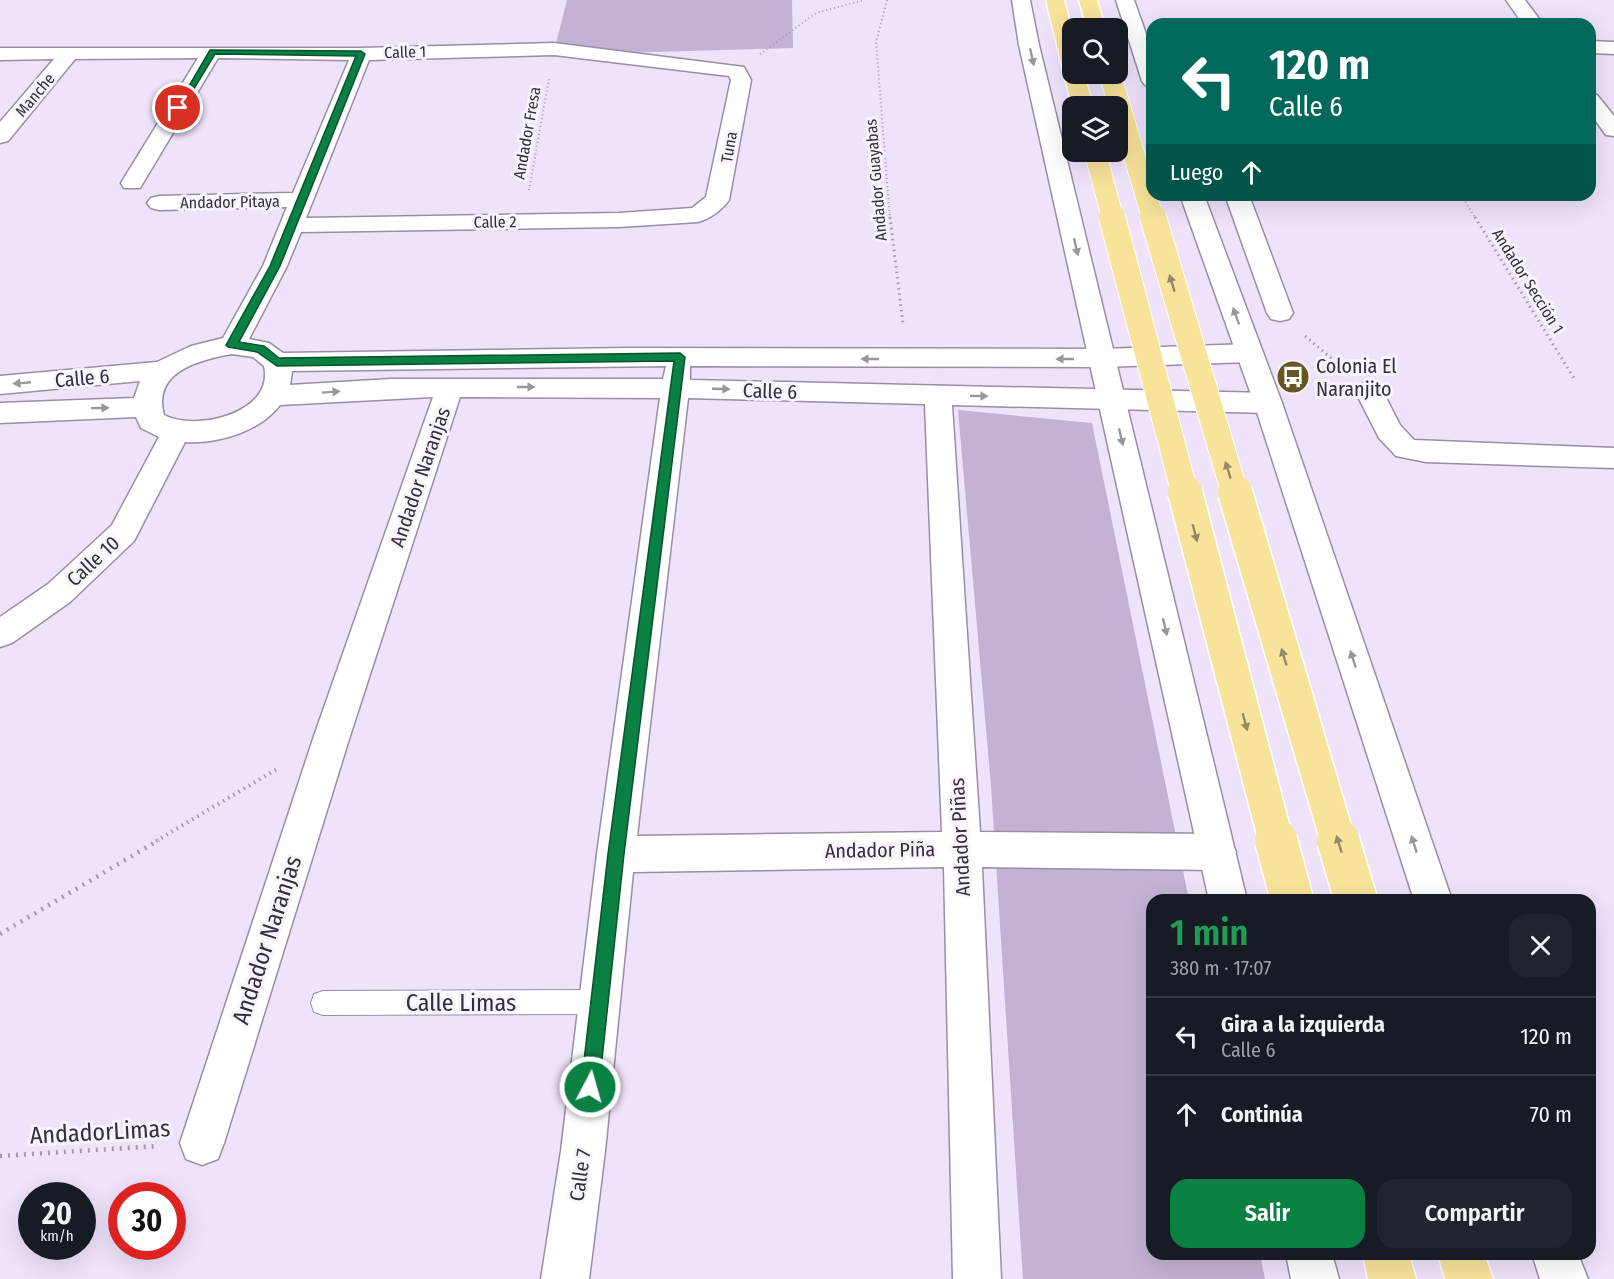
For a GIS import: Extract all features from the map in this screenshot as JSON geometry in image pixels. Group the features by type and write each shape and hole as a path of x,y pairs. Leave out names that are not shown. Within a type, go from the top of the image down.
{"main road":[{"path":"1055,0 1062,28"},
{"path":"1088,0 1093,18"},
{"path":"1113,84 1146,195"},
{"path":"1098,162 1290,894"},
{"path":"1148,201 1354,894"},
{"path":"1387,1260 1392,1279"},
{"path":"1463,1260 1469,1279"}],"street":[{"path":"1021,0 1227,894"},
{"path":"1125,0 1146,63"},
{"path":"1515,0 1528,18"},
{"path":"1596,47 1614,48"},
{"name":"Calle 1","path":"0,54 213,52 361,54 555,49 737,71"},
{"path":"132,183 213,52"},
{"name":"Manche","path":"0,136 70,53"},
{"path":"232,345 275,266 361,54"},
{"name":"Tuna","path":"698,215 717,200 741,80 737,71"},
{"path":"1596,107 1614,130"},
{"name":"Andador Pitaya","path":"159,203 300,200"},
{"path":"1194,201 1268,403 1431,894"},
{"path":"1239,201 1280,314"},
{"name":"Calle 2","path":"291,225 619,220 698,215"},
{"path":"232,345 260,349 277,362 280,378 273,396 255,413 230,426 202,432 176,432 151,421 145,407 149,388 164,370 180,359 200,350 232,345"},
{"name":"Calle 6","path":"273,396 907,359 1102,358 1250,353"},
{"name":"Calle 6","path":"277,362 678,372 938,395 1268,403"},
{"name":"Calle 6","path":"0,385 164,370"},
{"name":"Calle 7","path":"564,1279 583,1151 616,854 678,372"},
{"name":"Andador Naranjas","path":"202,1143 332,736 450,387"},
{"path":"1369,391 1389,431 1406,449 1426,452 1614,458"},
{"name":"Andador Piñas","path":"938,395 962,849 976,1279"},
{"name":"Calle 6","path":"0,413 145,407"},
{"name":"Calle 10","path":"4,629 59,593 123,533 176,432"},
{"name":"Andador Piña","path":"616,854 962,849 1217,852"},
{"path":"1311,1260 1315,1279"},
{"path":"1557,1260 1564,1279"}],"lane":[{"name":"Calle Limas","path":"323,1003 600,1002"}],"path":[{"path":"737,71 816,14 864,0"},
{"name":"Andador Guayabas","path":"886,0 876,42 890,222 907,359"},
{"name":"Andador Fresa","path":"523,221 555,49"},
{"name":"Andador Sección 1","path":"1465,201 1575,380"},
{"path":"1280,314 1369,391"},
{"path":"0,934 332,736"},
{"name":"AndadorLimas","path":"0,1156 202,1143"}],"shaded area":[{"path":"567,0 792,0 793,48 553,55"},
{"path":"958,410 1092,423 1188,894 1146,894 1146,1260 1261,1260 1265,1279 1023,1279 991,786"}],"place":[{"name":"Colonia El Naranjito","path":"1293,377"}],"route":[{"path":"178,108 213,52 361,54 275,266 232,345 260,349 277,362 680,357 616,854 590,1087"}]}
